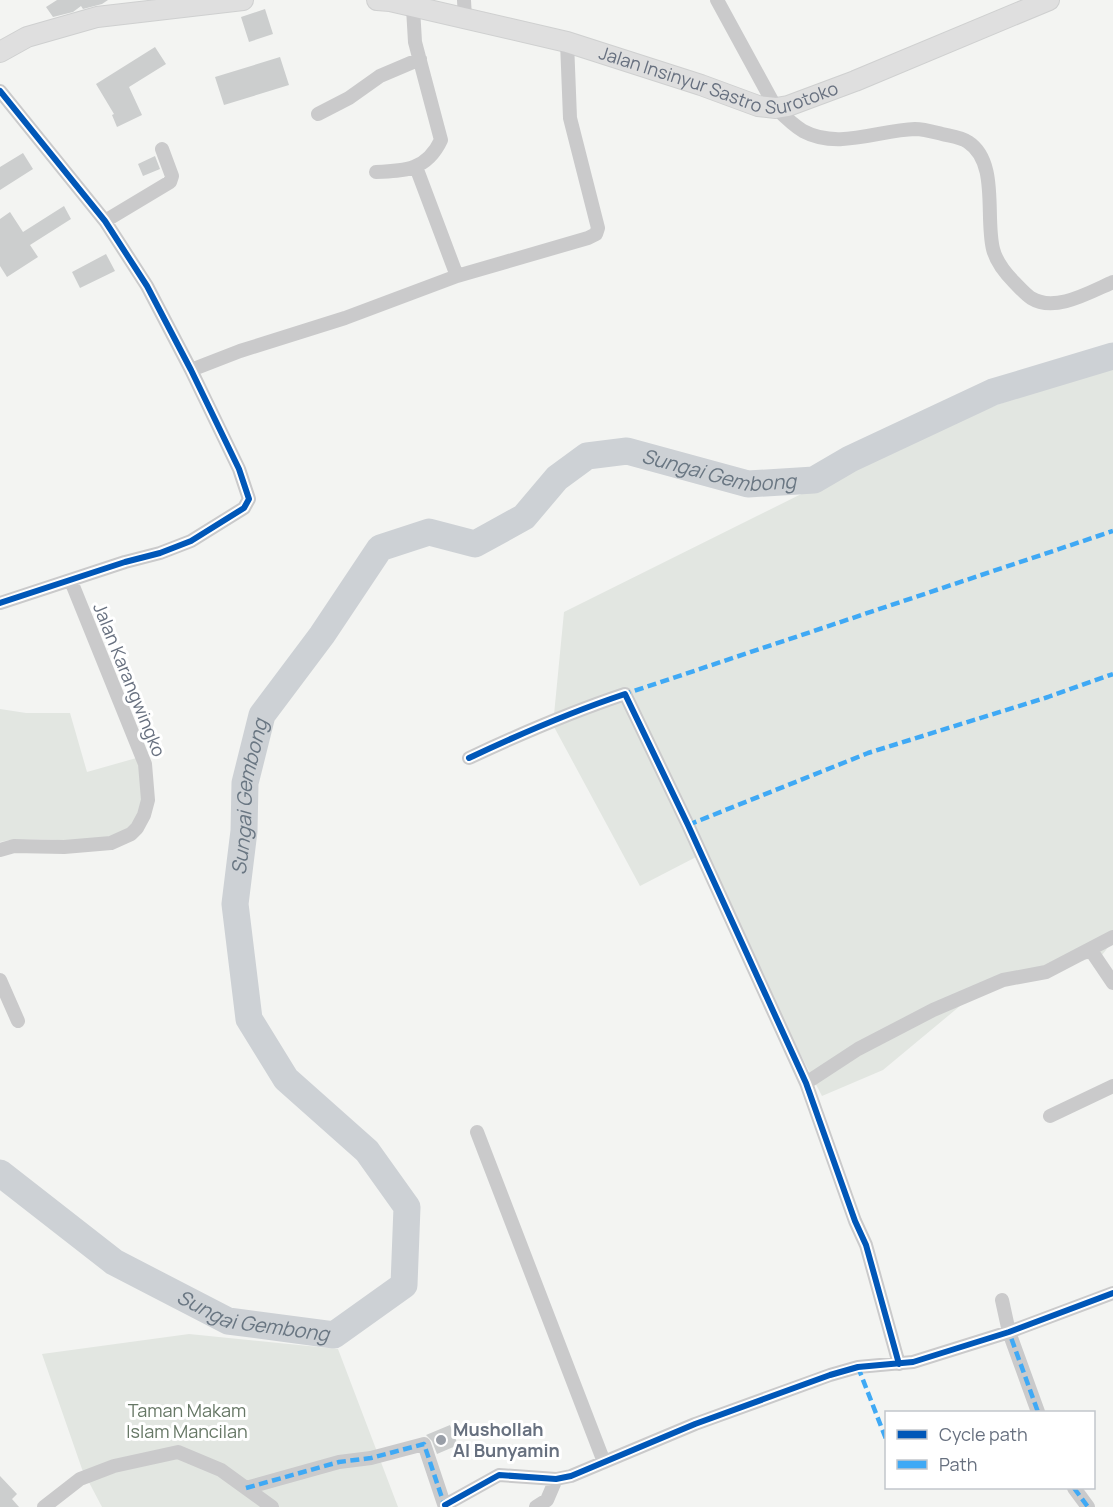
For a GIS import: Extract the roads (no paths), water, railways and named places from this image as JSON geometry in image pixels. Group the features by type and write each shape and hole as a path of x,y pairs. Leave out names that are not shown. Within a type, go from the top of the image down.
{"street":[{"path":"0,52 27,37 97,17 243,0"},
{"name":"Jalan Insinyur Sastro Surotoko","path":"377,0 413,8 464,9 758,106 776,108 788,106 855,81 1049,0"},
{"path":"717,0 776,108 789,122 805,132 835,139 916,129 968,142 978,151 986,163 988,174 989,216 996,259 1009,277 1032,298 1045,303 1056,303 1113,282"},
{"path":"376,172 403,171 416,167 436,152 441,140 415,42 413,8"},
{"path":"191,370 240,351 345,318 457,276 596,234 598,228 570,118 567,42"},
{"path":"318,114 349,98 380,76 420,60"},
{"path":"0,91 105,221 147,286 191,370 249,494 248,503 244,508 192,541 0,603"},
{"path":"105,221 170,182 172,176 162,149"},
{"path":"416,167 457,276"},
{"name":"Jalan Karangwingko","path":"0,850 14,846 64,847 122,840 137,828 148,800 145,764 70,581"},
{"path":"469,758 587,706 625,694 688,825 806,1083 855,1221 866,1245 899,1364"},
{"path":"806,1083 858,1049 943,1005 1003,980 1046,972 1113,937"},
{"path":"1090,949 1113,983"},
{"path":"0,980 18,1021"},
{"path":"1050,1116 1113,1086"},
{"path":"477,1132 604,1462"},
{"path":"246,1488 339,1462 371,1458 424,1444 445,1506 499,1475 556,1479 571,1476 694,1424 830,1375 858,1367 913,1362 1009,1332 1113,1293"},
{"path":"1002,1300 1009,1332 1037,1411"},
{"path":"44,1507 80,1479 114,1466 178,1452 221,1470 272,1507"},
{"path":"536,1507 546,1500 556,1479"},
{"path":"1075,1489 1088,1507"}],"waterway":[{"name":"Sungai Gembong","path":"0,1173 114,1262 228,1321 334,1335 404,1285 407,1207 367,1151 286,1079 249,1019 235,904 244,831 245,783 262,715 322,635 380,548 429,532 475,544 524,517 557,478 587,456 627,451 748,484 814,480 850,459 993,392 1113,356"}],"place":[{"name":"Mushollah Al Bunyamin","path":"441,1440"}],"park label":[{"name":"Taman Makam Islam Mancilan","path":"187,1421"}]}
